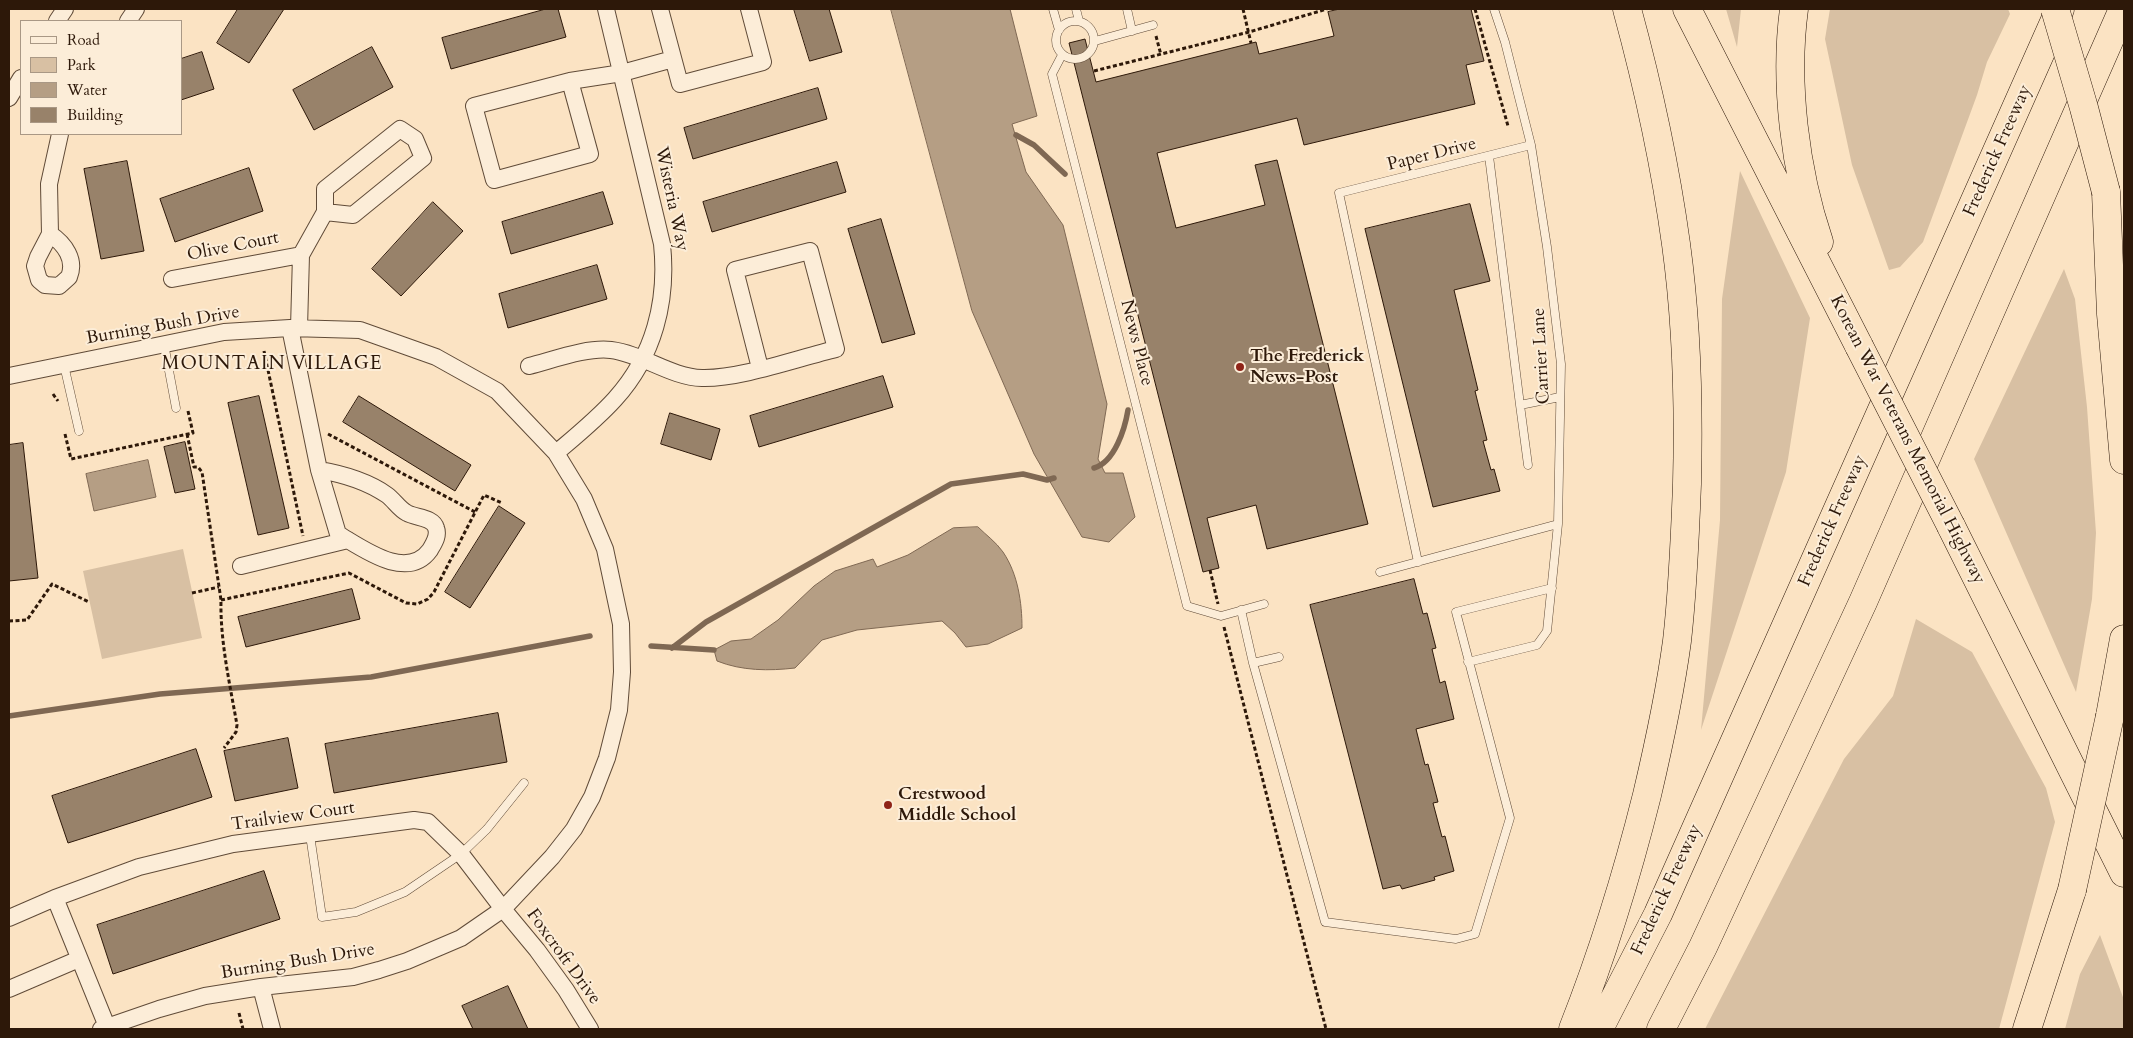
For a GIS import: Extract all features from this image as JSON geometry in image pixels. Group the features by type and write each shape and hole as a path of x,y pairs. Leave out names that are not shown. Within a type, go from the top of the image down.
{"highway":[{"path":"1573,1029 1610,927 1636,836 1660,740 1676,642 1684,552 1689,425 1686,335 1678,263 1662,156 1645,74 1627,9"},
{"name":"Korean War Veterans Memorial Highway","path":"1687,9 1951,526 2124,874"},
{"path":"1794,9 1790,66 1793,117 1801,169 1815,228 1829,270 1859,346"},
{"path":"2029,82 2055,9"},
{"path":"2055,9 2084,108 2124,268"},
{"name":"Frederick Freeway","path":"1599,1029 1658,914 2060,9"},
{"path":"1661,1029 1703,947 1863,602 2123,9"},
{"path":"2106,192 2112,314 2124,460"},
{"path":"2027,1029 2072,890 2110,716 2124,639"}],"street":[{"path":"58,20 65,9"},
{"path":"129,20 136,9"},
{"name":"Wisteria Way","path":"556,453 617,397 643,360 653,340 661,307 664,269 662,244 606,9"},
{"path":"660,9 680,84 763,62 749,9"},
{"path":"570,81 590,154 494,180 474,106 570,81 622,73 673,60"},
{"path":"9,98 20,80"},
{"path":"319,470 346,475 387,495 406,513 431,521 436,528 437,539 429,552 419,560 400,564 387,561 338,534 319,470 295,328 301,255 325,212 325,189 400,129 415,139 423,158 367,204 353,215 325,212"},
{"path":"50,234 48,184 60,135"},
{"path":"529,366 592,351 611,350 677,373 702,378 760,368 836,348 810,251 735,270 760,368"},
{"name":"Olive Court","path":"172,279 301,255"},
{"name":"Burning Bush Drive","path":"9,376 224,332 295,328 360,330 436,357 497,391 556,453 584,499 605,549 621,624 622,672 619,710 607,758 592,797 574,829 552,857 502,909 461,938 407,962 353,977 261,987 205,996 159,1009 105,1028"},
{"path":"241,566 348,540"},
{"name":"Trailview Court","path":"9,918 55,898 139,867 233,844 414,820 428,822 462,854 502,909"},
{"path":"55,898 105,1028"},
{"name":"Foxcroft Drive","path":"502,909 537,950 566,990 590,1029"},
{"path":"9,989 79,959"},
{"path":"261,987 272,1029"}],"lane":[{"path":"1054,9 1059,30"},
{"path":"1076,9 1079,21"},
{"path":"1127,9 1132,31"},
{"name":"Carrier Lane","path":"1468,662 1538,645 1547,631 1558,524 1560,354 1547,247 1531,145 1505,42 1494,9"},
{"path":"1071,21 1079,21 1087,25 1093,32 1095,41 1093,49 1087,56 1078,60 1070,59 1062,55 1057,47 1056,38 1064,24 1071,21"},
{"path":"1095,41 1153,25"},
{"name":"News Place","path":"1062,55 1052,74 1187,606 1221,616"},
{"name":"Paper Drive","path":"1418,562 1340,193 1531,145"},
{"path":"1489,156 1528,465"},
{"path":"164,344 176,408"},
{"path":"64,365 79,431"},
{"path":"1520,405 1560,396"},
{"path":"1380,572 1558,524"},
{"path":"1242,610 1253,663 1325,922 1456,939 1475,934 1510,818 1456,612 1552,588"},
{"path":"1221,616 1264,604"},
{"path":"1253,663 1279,657"},
{"path":"310,835 322,917 356,912 405,892 462,854 487,829 524,783"}],"path":[{"path":"1243,9 1251,43"},
{"path":"1094,71 1249,32 1328,9"},
{"path":"1475,9 1508,126"},
{"path":"264,351 306,550"},
{"path":"53,394 58,403"},
{"path":"65,431 71,459 193,433 187,404"},
{"path":"323,431 475,512"},
{"path":"187,434 194,467 198,467 202,472 219,587 220,619 237,725 236,732 225,744 224,748"},
{"path":"1210,570 1326,1029"},
{"path":"9,621 27,620 52,584 89,602"},
{"path":"192,593 219,587"},
{"path":"239,1013 243,1029"}],"green space":[{"path":"1726,9 1741,9 1737,47"},
{"path":"1830,9 2008,9 2010,14 1987,62 1977,95 1923,242 1900,267 1889,270 1852,165 1825,39"},
{"path":"1740,171 1810,318 1786,472 1701,730 1720,520 1722,299"},
{"path":"2064,269 2075,299 2087,407 2096,533 2092,599 2076,692 1974,459"},
{"path":"183,549 202,638 102,659 83,571"},
{"path":"1916,619 1972,652 2046,788 2055,822 1999,1029 1705,1029 1844,759 1893,696"},
{"path":"2100,935 2124,1000 2124,1029 2065,1029 2080,974"}],"water":[{"path":"891,9 1010,9 1037,116 1012,124 1026,172 1063,225 1107,404 1098,459 1105,473 1123,473 1135,517 1109,542 1082,537 1034,454 972,311"},
{"path":"148,460 156,497 94,511 86,474"},
{"path":"978,527 1000,548 1016,579 1020,599 1022,628 988,644 966,647 942,621 857,630 822,640 795,668 756,669 736,667 717,661 714,650 731,641 751,639 778,620 814,586 835,571 873,559 877,567 908,555 953,528"}],"building":[{"path":"238,9 284,9 249,63 217,43"},
{"path":"546,9 558,9 566,37 451,69 442,38"},
{"path":"794,9 829,9 842,52 810,61"},
{"name":"The Frederick News-Post","path":"1340,9 1471,9 1484,61 1466,65 1475,104 1304,145 1297,118 1157,153 1176,228 1265,205 1255,165 1277,160 1368,524 1267,549 1256,505 1207,518 1219,568 1203,572 1069,43 1085,39 1096,82 1256,42 1259,54 1334,36 1328,12"},
{"path":"372,47 393,87 314,130 293,90"},
{"path":"202,52 214,89 182,100 182,59"},
{"path":"818,88 827,119 693,159 684,128"},
{"path":"127,161 144,251 101,259 84,169"},
{"path":"837,162 846,192 712,232 703,202"},
{"path":"249,168 263,211 175,242 160,199"},
{"path":"603,192 613,224 511,254 502,222"},
{"path":"433,202 463,231 401,296 372,269"},
{"path":"1470,204 1490,281 1454,290 1478,390 1475,391 1487,440 1483,441 1491,470 1494,469 1500,491 1433,507 1365,229"},
{"path":"881,219 915,334 882,343 848,229"},
{"path":"597,265 607,299 508,328 499,294"},
{"path":"883,376 893,407 759,447 750,416"},
{"path":"259,396 289,528 258,535 228,403"},
{"path":"359,396 471,465 455,491 343,422"},
{"path":"670,413 720,429 711,460 661,444"},
{"path":"185,442 195,489 175,493 164,447"},
{"path":"23,443 38,578 9,581 9,445"},
{"path":"499,506 525,523 470,608 445,592"},
{"path":"1414,579 1423,614 1427,613 1436,648 1432,649 1440,683 1445,681 1454,719 1416,729 1425,765 1428,764 1438,802 1433,803 1442,837 1445,836 1454,871 1434,877 1435,880 1402,889 1400,885 1383,889 1310,605"},
{"path":"352,589 360,619 246,647 238,617"},
{"path":"498,713 507,762 334,793 325,744"},
{"path":"288,738 298,788 235,801 224,751"},
{"path":"196,749 212,797 68,843 52,796"},
{"path":"264,871 280,919 113,974 97,925"},
{"path":"508,986 528,1029 473,1029 462,1006"}],"waterway":[{"path":"1016,135 1034,145 1065,174"},
{"path":"1094,468 1108,459 1118,444 1128,410"},
{"path":"672,648 706,622 951,484 1023,474 1047,480 1054,478"},
{"path":"9,716 160,694 371,677 590,636"},
{"path":"651,646 714,650"}],"place":[{"name":"The Frederick News-Post","path":"1240,367"},
{"name":"Crestwood Middle School","path":"888,805"}],"district":[{"name":"MOUNTAIN VILLAGE","path":"272,365"}]}
